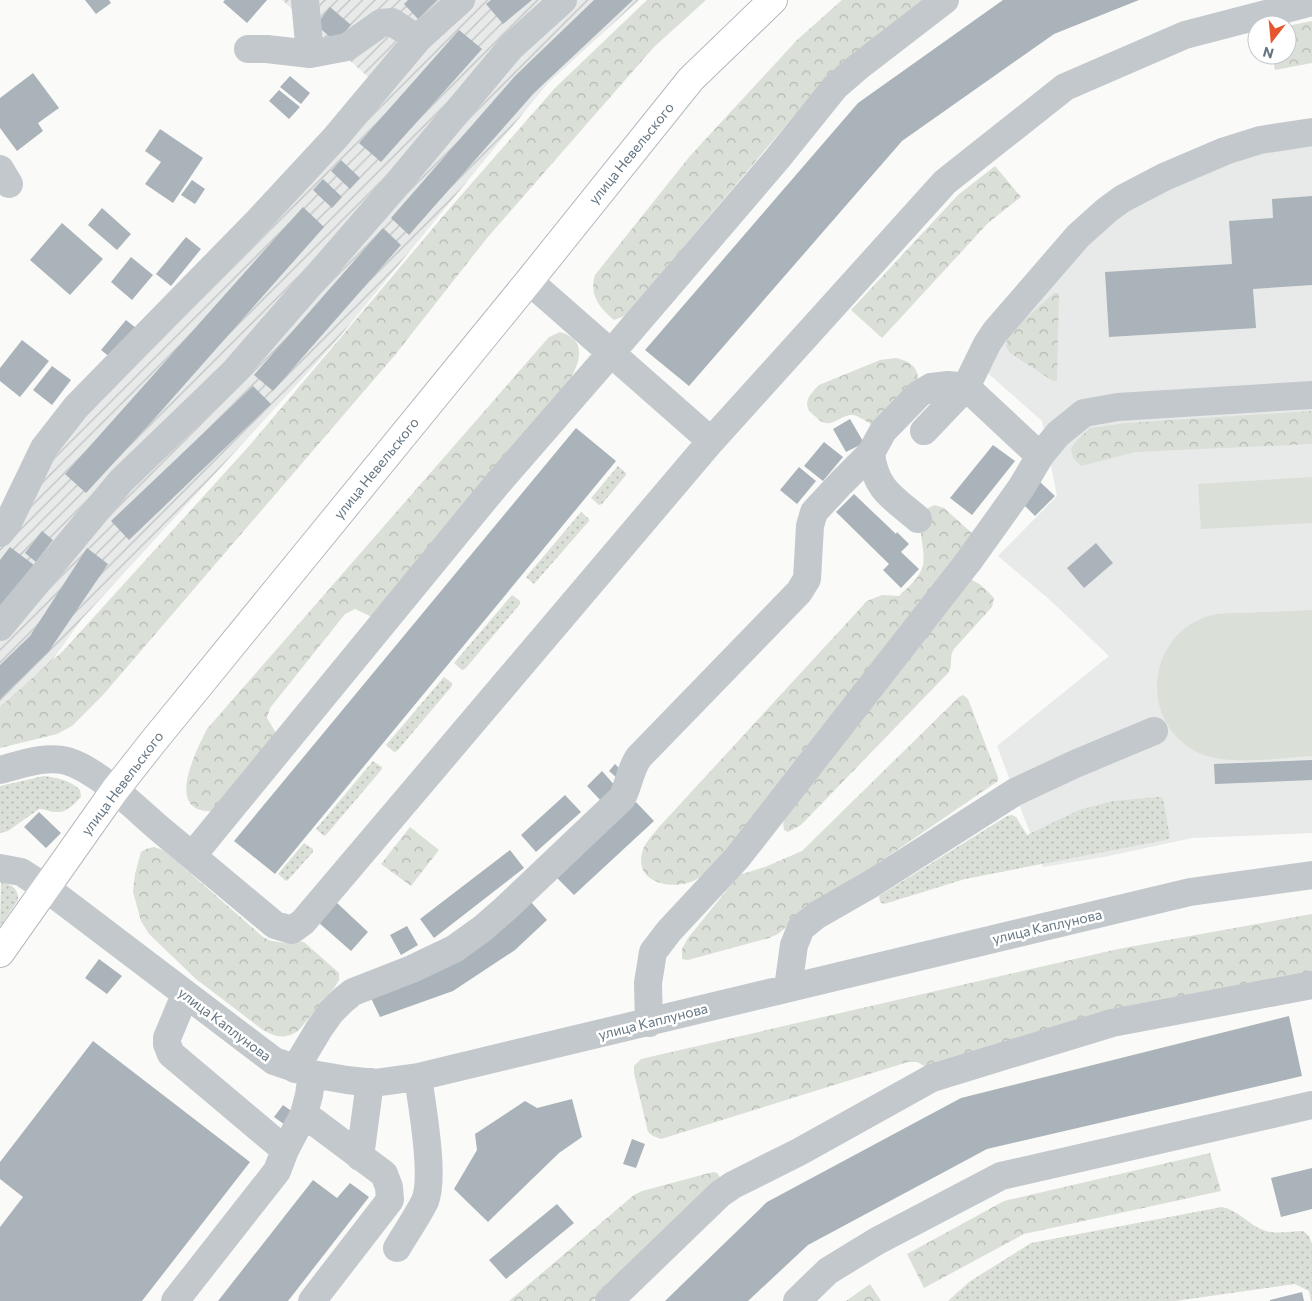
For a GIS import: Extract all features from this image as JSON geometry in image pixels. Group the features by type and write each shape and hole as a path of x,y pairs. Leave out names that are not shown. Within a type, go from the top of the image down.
{"main road":[{"name":"улица Невельского","path":"0,953 115,790 691,79 772,0"}],"street":[{"path":"306,0 310,54"},
{"path":"0,533 8,522 44,448 76,407 258,221 335,138 418,38 461,0"},
{"path":"0,626 121,481 234,372 392,190 511,47 563,0"},
{"path":"192,856 496,484 777,159 834,87 858,66 945,0"},
{"path":"0,770 51,759 67,761 86,769 115,790 275,925 292,930 303,922 711,442 945,182 1065,87 1185,35 1312,2"},
{"path":"248,49 267,49 310,54 347,47 381,23 392,22 418,38"},
{"path":"924,431 966,388 987,344 995,332 1078,236 1107,210 1139,189 1225,151 1260,140 1312,132"},
{"path":"223,231 238,223 258,221"},
{"path":"529,281 711,442"},
{"path":"176,1301 277,1171 285,1150 304,1114 309,1095 303,1072 319,1029 331,1012 353,992 412,970 461,944 506,908 622,798 627,789 634,764 639,757 799,592 807,579 810,526 814,512 871,453 883,431 919,394 930,387 948,385 966,388 1040,456"},
{"path":"649,1023 648,983 653,952 669,931 737,858 968,562 1021,488 1040,456 1058,434 1084,413 1118,407 1312,395"},
{"path":"871,453 873,468 878,482 918,520"},
{"path":"788,988 794,945 801,928 817,915 871,884 1015,792 1075,764 1154,731"},
{"name":"улица Каплунова","path":"0,868 21,872 46,888 274,1061 303,1072 370,1082 418,1077 1190,892 1312,875"},
{"path":"609,1301 720,1194 932,1078 1112,1023 1312,985"},
{"path":"185,995 167,1038 171,1054 285,1150"},
{"path":"396,1248 425,1200 435,1196 428,1162 418,1077"},
{"path":"360,1157 370,1082"},
{"path":"797,1301 828,1271 877,1241 1001,1176 1312,1105"},
{"path":"304,1114 384,1174 390,1187 390,1200 312,1301"}],"shaded area":[{"path":"282,0 639,0 548,83 332,346 82,619 29,694 0,716 0,527 79,417 385,92"},
{"path":"1312,127 1312,833 1192,838 1104,857 1043,867 997,746 1109,656 1051,601 998,556 1057,496 1042,421 975,362 1117,197"}],"green space":[{"path":"647,0 706,0 654,47 487,238 395,355 103,695 72,726 57,734 0,748 0,707 63,651 250,445 450,208 555,88"},
{"path":"842,0 931,0 824,80 625,316 614,320 600,305 594,295 593,282 595,275 690,156 797,40"},
{"path":"1312,21 1312,63 1275,70 1274,65 1297,65 1297,24"},
{"path":"995,166 1021,197 988,223 882,338 851,310 958,195"},
{"path":"1054,293 1059,293 1057,381 1053,381 1010,353 1006,347 1008,334"},
{"path":"560,332 575,340 578,346 578,360 569,382 376,617 355,609 345,614 270,708 267,718 276,733 216,811 200,810 190,803 187,793 187,780 196,752 207,729 549,337"},
{"path":"896,358 905,361 915,368 918,381 877,422 871,424 858,416 850,415 826,423 819,420 808,409 807,401 819,385 880,360"},
{"path":"1312,411 1312,444 1135,452 1081,466 1073,458 1071,449 1077,440 1090,428 1127,423"},
{"path":"618,466 626,475 602,504 599,505 591,498"},
{"path":"1312,477 1312,523 1201,529 1198,484"},
{"path":"935,505 944,508 974,535 726,852 705,873 689,883 669,884 651,878 644,872 641,864 642,853 647,842 659,827 867,601 882,595 899,596 910,586 923,565 921,522 923,515 927,509"},
{"path":"581,512 589,521 534,584 526,577"},
{"path":"970,580 980,584 994,598 992,607 954,649 949,672 801,825 788,832 784,830 783,823 789,810"},
{"path":"512,595 520,601 520,604 465,669 462,670 454,663"},
{"path":"1312,610 1312,756 1254,760 1224,759 1199,753 1180,740 1167,724 1159,705 1157,684 1161,664 1169,645 1184,630 1203,618 1219,614"},
{"path":"444,677 452,683 452,686 397,751 394,752 386,745"},
{"path":"963,695 968,699 998,781 792,922 778,934 688,960 682,959 682,949 688,938 739,875 765,867 802,851"},
{"path":"373,761 382,769 324,836 316,829"},
{"path":"44,776 72,784 80,790 81,797 64,811 54,812 39,809 8,831 0,833 0,786"},
{"path":"1163,798 1170,838 1165,840 965,879 884,904 880,902 879,896 1007,816 1012,815 1016,817 1027,835 1079,810 1113,801"},
{"path":"410,827 439,850 411,886 381,864"},
{"path":"304,843 313,849 313,852 286,881 278,874"},
{"path":"154,847 163,850 174,859 263,937 271,941 287,943 304,942 339,973 339,980 334,988 299,1030 290,1035 281,1036 263,1030 196,979 149,934 141,921 133,892 135,874 141,852"},
{"path":"1,881 11,885 17,892 18,900 0,927"},
{"path":"1312,914 1312,972 926,1067 917,1062 908,1062 661,1139 648,1132 634,1073 634,1066 641,1059 1118,949"},
{"path":"1210,1153 1221,1191 1024,1234 924,1288 907,1254 1004,1201"},
{"path":"713,1172 717,1173 720,1177 712,1188 593,1301 509,1301 634,1195 642,1191"},
{"path":"1222,1207 1233,1211 1263,1230 1278,1233 1303,1231 1309,1236 1312,1244 1312,1301 1309,1291 1295,1284 1175,1301 948,1301 969,1282 1031,1243"},
{"path":"870,1284 881,1301 846,1301"}],"building":[{"path":"85,0 109,0 111,3 96,14"},
{"path":"225,0 267,0 247,23 223,2"},
{"path":"408,0 437,0 418,19 404,4"},
{"path":"491,0 532,0 503,24 486,4"},
{"path":"594,0 633,0 534,93 409,235 391,218 515,76"},
{"path":"1003,0 1139,0 1054,34 902,141 689,386 645,350 858,103"},
{"path":"330,7 351,25 336,42 316,25"},
{"path":"459,30 482,49 381,162 359,143"},
{"path":"33,73 59,108 38,123 43,131 17,151 0,128 0,98"},
{"path":"290,76 310,93 301,104 280,87"},
{"path":"279,90 300,107 289,119 269,101"},
{"path":"160,129 203,158 173,203 145,184 161,162 145,151"},
{"path":"341,160 360,178 350,189 331,171"},
{"path":"323,179 342,197 332,208 313,190"},
{"path":"192,180 205,189 195,204 181,195"},
{"path":"1312,196 1312,285 1253,289 1256,328 1109,337 1105,272 1232,264 1229,221 1273,218 1272,199"},
{"path":"303,207 324,227 86,493 65,474"},
{"path":"102,208 131,234 117,250 88,225"},
{"path":"62,223 103,259 70,295 30,260"},
{"path":"383,228 401,245 273,391 254,375"},
{"path":"186,237 201,249 171,286 156,274"},
{"path":"131,257 153,275 132,300 111,282"},
{"path":"126,320 136,328 111,358 101,350"},
{"path":"22,340 49,361 20,397 0,381 0,368"},
{"path":"52,366 71,380 52,405 33,390"},
{"path":"253,386 271,404 129,540 111,521"},
{"path":"850,419 864,443 846,452 833,429"},
{"path":"576,428 616,461 275,874 234,841"},
{"path":"824,442 843,457 823,481 804,466"},
{"path":"993,445 1015,461 972,515 950,498"},
{"path":"799,467 816,481 797,504 780,490"},
{"path":"1039,481 1055,496 1035,516 1019,500"},
{"path":"854,494 909,544 901,552 919,569 901,588 883,570 889,564 836,512"},
{"path":"42,531 53,540 36,562 25,553"},
{"path":"1096,543 1113,563 1084,588 1067,568"},
{"path":"10,547 34,565 0,607 0,560"},
{"path":"87,548 108,564 49,651 0,699 0,665 30,636"},
{"path":"1312,760 1312,780 1215,784 1214,764"},
{"path":"615,764 624,773 618,779 609,771"},
{"path":"602,771 617,788 602,802 587,786"},
{"path":"565,795 581,812 536,852 521,835"},
{"path":"636,802 654,821 574,895 556,877"},
{"path":"39,812 61,833 46,848 24,827"},
{"path":"510,850 524,868 434,938 420,919"},
{"path":"530,901 547,920 515,950 453,991 380,1017 369,994"},
{"path":"336,902 368,932 351,951 318,922"},
{"path":"407,926 418,945 401,955 390,935"},
{"path":"99,959 122,976 107,994 85,978"},
{"path":"1289,1016 1302,1076 987,1149 808,1245 748,1301 665,1301 767,1202 961,1098"},
{"path":"93,1041 250,1162 142,1301 0,1301 0,1227 23,1197 0,1179 0,1162"},
{"path":"572,1099 582,1137 559,1153 488,1222 454,1189 477,1150 475,1134 525,1101 537,1108"},
{"path":"283,1105 297,1115 288,1127 274,1117"},
{"path":"632,1139 645,1144 636,1168 623,1164"},
{"path":"1312,1168 1312,1209 1281,1217 1271,1178"},
{"path":"313,1180 337,1198 350,1183 369,1197 288,1301 218,1301"},
{"path":"557,1204 574,1223 506,1279 489,1260"},
{"path":"1302,1292 1304,1301 1270,1301 1270,1300"}]}
